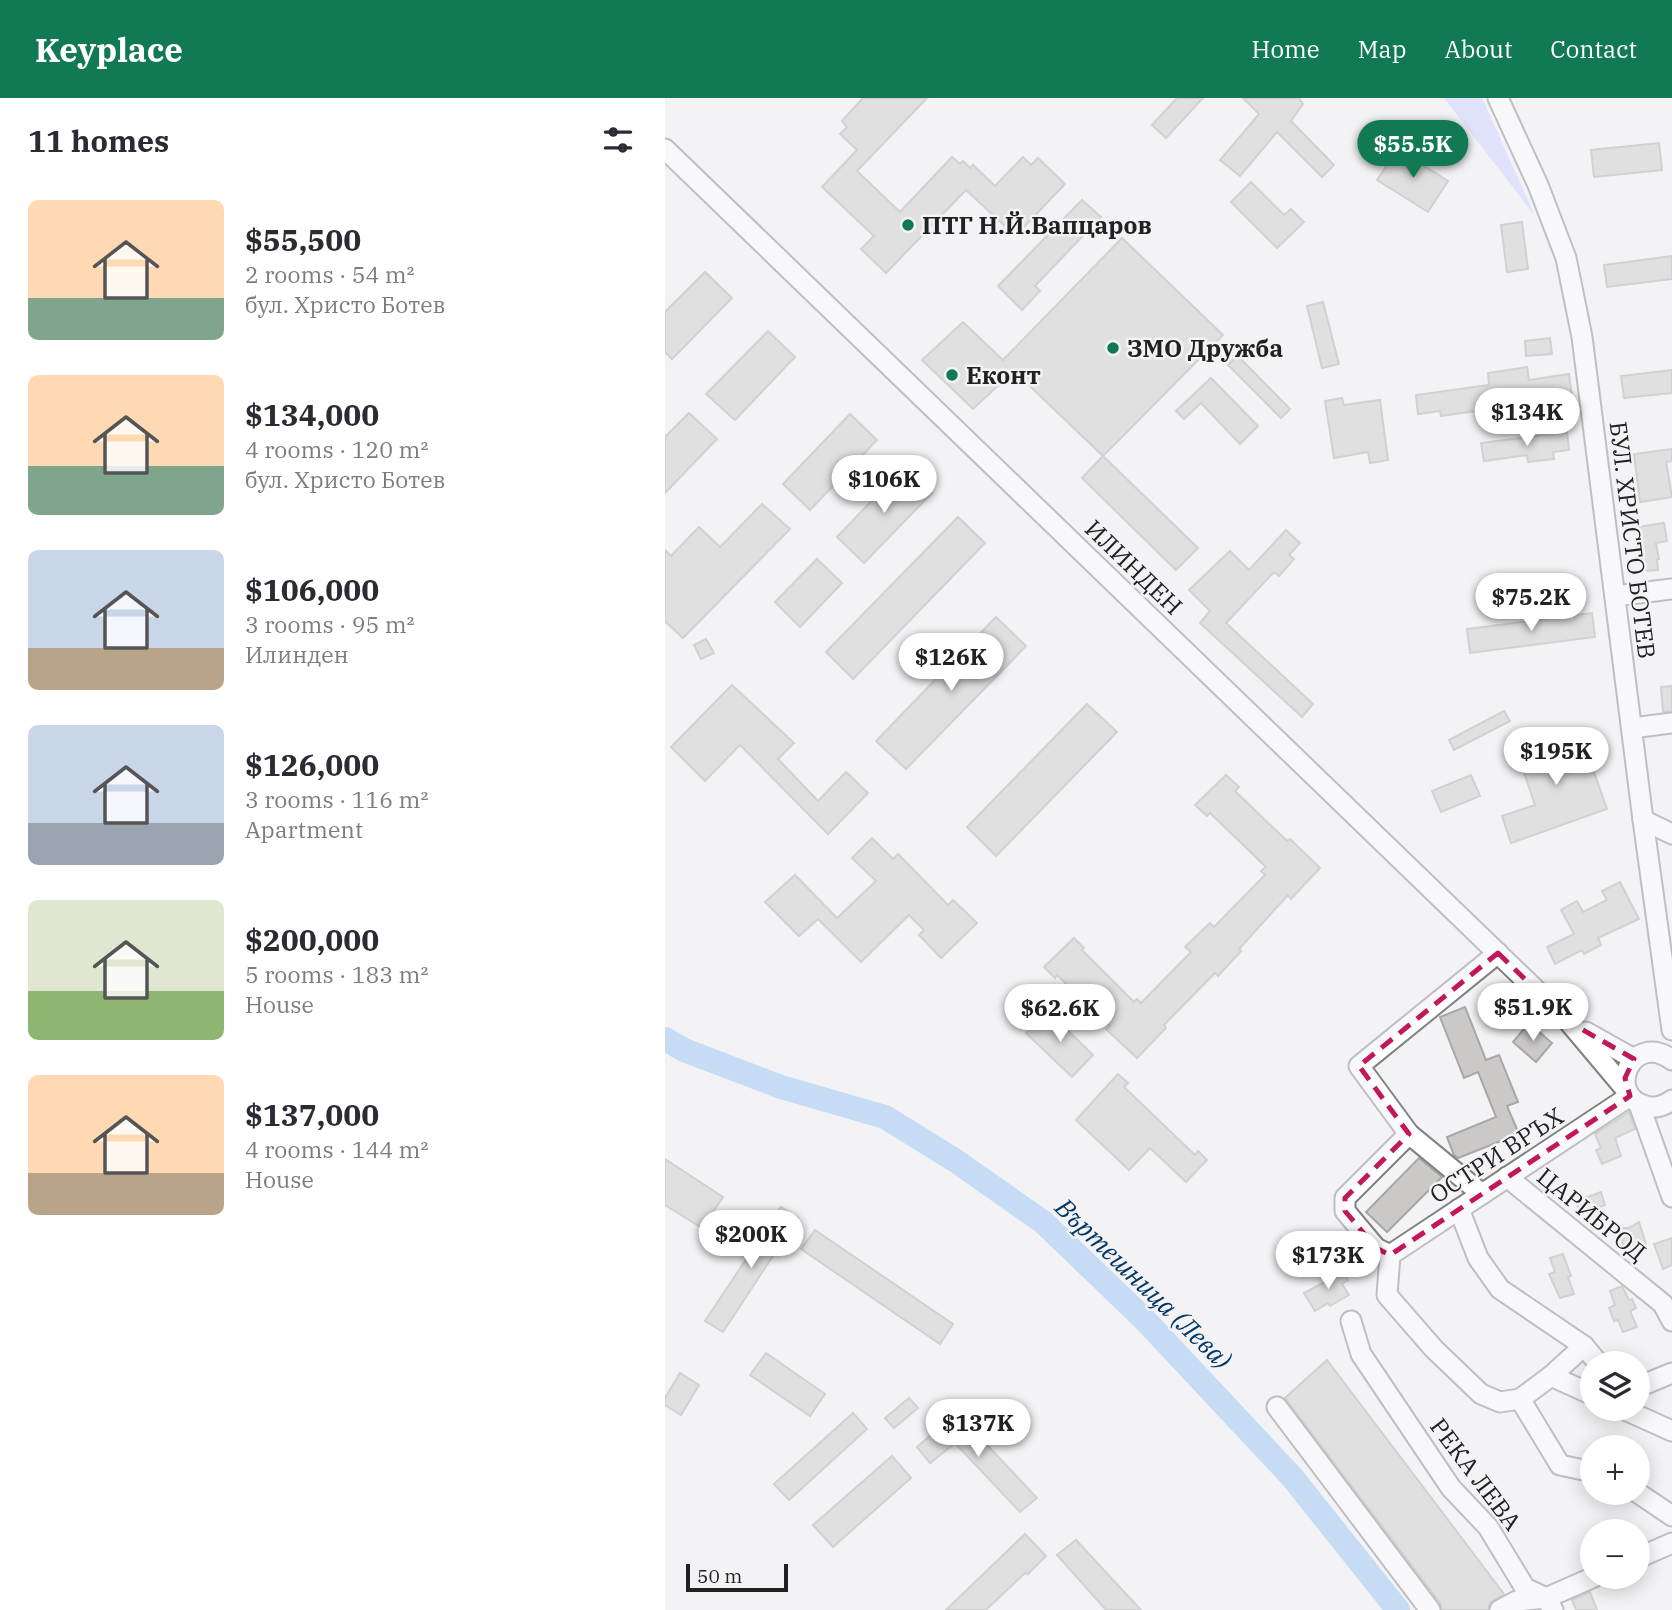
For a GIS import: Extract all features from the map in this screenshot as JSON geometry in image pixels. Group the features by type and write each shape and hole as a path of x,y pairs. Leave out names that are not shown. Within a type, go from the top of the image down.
{"street":[{"name":"БУЛ. ХРИСТО БОТЕВ","path":"1498,98 1538,185 1566,258 1582,337 1672,1030"},
{"name":"ИЛИНДЕН","path":"665,149 1569,1022 1632,1097"},
{"path":"1615,596 1672,589"},
{"path":"1632,729 1672,723"},
{"path":"1643,820 1672,834"},
{"path":"1482,1194 1409,1133 1360,1066 1498,953"},
{"name":"БУЛ. ХРИСТО БОТЕВ","path":"1632,1097 1626,1074 1662,1037 1667,1002"},
{"name":"ИЛИНДЕН","path":"1569,1022 1642,1056 1662,1054 1672,1060"},
{"path":"1632,1097 1655,1107 1672,1100"},
{"path":"1632,1097 1672,1197"},
{"name":"ОСТРИ ВРЪХ","path":"1390,1255 1632,1097"},
{"path":"1409,1133 1345,1198 1345,1211 1376,1248 1390,1255 1387,1295 1434,1349 1481,1394 1500,1402 1520,1399 1584,1346"},
{"name":"ЦАРИБРОД","path":"1507,1177 1663,1304 1672,1321"},
{"path":"1459,1209 1478,1258 1500,1289 1588,1351"},
{"name":"РЕКА ЛЕВА","path":"1351,1321 1361,1354 1451,1488 1489,1527 1525,1588 1549,1604"},
{"path":"1650,1382 1672,1373"},
{"path":"1551,1376 1580,1389"},
{"path":"1520,1399 1560,1465 1580,1469"},
{"path":"1277,1407 1430,1610"},
{"path":"1650,1421 1672,1431"},
{"path":"1650,1501 1672,1516"},
{"path":"1650,1553 1672,1543"},
{"path":"1500,1610 1517,1601 1549,1604 1580,1585"}],"highlighted area":[{"path":"1498,953 1569,1022 1634,1059 1625,1078 1630,1096 1390,1255 1376,1248 1345,1211 1345,1198 1409,1134 1359,1066"}],"shaded area":[{"path":"1444,98 1482,98 1535,216"}],"building":[{"path":"863,98 927,98 857,171 900,212 952,157 960,164 963,161 970,168 973,165 995,186 1023,157 1031,165 1038,158 1065,184 1022,229 1014,221 1007,228 966,190 886,273 861,249 874,236 822,187 857,150 840,134 847,127 842,121"},
{"path":"1177,98 1203,98 1166,138 1152,125"},
{"path":"1243,98 1299,98 1303,104 1291,121 1334,165 1322,177 1277,132 1240,176 1220,160 1259,114"},
{"path":"1659,143 1662,170 1594,177 1591,150"},
{"path":"1398,149 1448,181 1428,212 1377,180"},
{"path":"1251,182 1284,215 1291,209 1304,222 1277,248 1231,202"},
{"path":"1082,200 1101,217 1035,286 1040,291 1022,310 998,286"},
{"path":"1522,222 1528,269 1507,272 1501,225"},
{"name":"ЗМО Дружба","path":"1122,238 1223,335 1103,456 1014,371 973,409 922,360 963,322 1003,360"},
{"path":"1672,256 1672,279 1607,287 1604,265"},
{"path":"705,272 732,298 672,359 665,352 665,312"},
{"path":"1323,302 1339,364 1322,368 1307,306"},
{"path":"768,331 795,357 735,420 706,394"},
{"path":"1550,338 1552,354 1526,356 1525,341"},
{"path":"1237,355 1290,409 1281,418 1228,365"},
{"path":"1527,367 1529,380 1569,374 1572,397 1441,416 1440,411 1418,414 1416,395 1489,385 1488,373"},
{"path":"1672,370 1672,393 1624,398 1621,376"},
{"path":"1211,378 1258,426 1240,444 1201,403 1184,419 1176,411"},
{"path":"1342,398 1344,405 1380,400 1388,460 1370,463 1368,452 1334,458 1325,401"},
{"path":"689,413 717,439 665,493 665,437"},
{"path":"850,414 877,440 810,510 783,484"},
{"path":"1567,432 1569,450 1553,452 1554,459 1528,462 1527,455 1484,461 1481,443"},
{"path":"1672,449 1672,461 1666,462 1672,497 1640,502 1634,454"},
{"path":"1103,456 1198,548 1176,570 1082,478"},
{"path":"904,467 932,493 864,563 837,537"},
{"path":"762,504 790,529 683,638 665,621 665,550 671,556 699,527 720,547"},
{"path":"958,517 985,543 853,679 826,652"},
{"path":"1664,523 1667,541 1656,543 1658,570 1644,571 1638,527"},
{"path":"1286,530 1300,543 1289,555 1294,559 1279,576 1274,572 1226,623 1313,704 1302,717 1200,623 1210,611 1189,590 1230,551 1249,570"},
{"path":"817,559 842,583 800,627 775,602"},
{"path":"1592,613 1595,637 1470,653 1467,629"},
{"path":"996,617 1026,646 906,769 876,741"},
{"path":"706,639 714,653 701,659 694,645"},
{"path":"732,685 794,743 778,759 818,801 846,772 868,793 828,834 740,745 705,781 671,747"},
{"path":"1672,686 1672,711 1663,712 1661,687"},
{"path":"1087,704 1117,732 996,856 967,827"},
{"path":"1504,711 1510,721 1454,750 1449,740"},
{"path":"1579,730 1607,809 1511,843 1502,816 1535,805 1517,752"},
{"path":"1226,775 1239,787 1235,791 1287,841 1290,839 1320,868 1291,899 1288,895 1218,976 1215,973 1164,1025 1166,1028 1137,1058 1106,1029 1110,1026 1057,975 1055,978 1044,967 1074,938 1084,948 1082,950 1134,1002 1137,999 1141,1003 1191,952 1185,947 1210,923 1214,927 1265,875 1261,871 1266,867 1210,813 1207,816 1195,805"},
{"path":"1471,775 1480,796 1441,812 1432,791"},
{"path":"872,838 893,859 898,854 948,905 953,900 977,923 941,958 919,935 924,930 909,915 861,962 818,919 799,936 765,902 795,875 837,918 876,881 852,858"},
{"path":"1620,882 1639,919 1598,938 1601,945 1584,954 1582,950 1555,964 1547,947 1574,934 1561,910 1577,901 1583,912 1607,900 1602,891"},
{"path":"1465,1007 1486,1060 1499,1055 1518,1102 1507,1106 1519,1134 1458,1158 1454,1155 1447,1137 1496,1117 1478,1072 1464,1078 1440,1017"},
{"path":"1048,1011 1093,1055 1072,1077 1026,1033"},
{"path":"1529,1023 1552,1043 1536,1062 1513,1042"},
{"path":"1118,1074 1128,1083 1124,1087 1195,1155 1198,1151 1207,1160 1186,1182 1150,1148 1129,1170 1076,1120"},
{"path":"1629,1112 1635,1129 1615,1138 1621,1156 1602,1164 1596,1150 1601,1148 1595,1134"},
{"path":"1419,1158 1442,1177 1387,1232 1366,1212"},
{"path":"665,1159 723,1197 702,1228 665,1205"},
{"path":"1601,1192 1605,1205 1580,1213 1576,1201"},
{"path":"781,1207 798,1218 723,1332 705,1321"},
{"path":"1639,1222 1646,1244 1625,1250 1618,1228 1629,1228"},
{"path":"815,1230 953,1324 940,1344 801,1249"},
{"path":"1672,1238 1672,1265 1663,1269 1654,1244"},
{"path":"1563,1254 1574,1294 1560,1298 1549,1274 1555,1272 1550,1258"},
{"path":"1341,1268 1348,1280 1342,1284 1349,1295 1315,1311 1304,1293 1325,1282 1323,1278"},
{"path":"1622,1286 1636,1308 1630,1311 1637,1327 1623,1332 1618,1320 1614,1321 1609,1308 1615,1305 1610,1291"},
{"path":"766,1353 825,1394 810,1416 750,1375"},
{"path":"1327,1360 1504,1594 1490,1603 1488,1610 1442,1610 1440,1603 1285,1398"},
{"path":"680,1373 699,1385 681,1415 665,1405 665,1398"},
{"path":"909,1398 918,1408 894,1428 885,1418"},
{"path":"853,1413 867,1429 789,1500 774,1484"},
{"path":"957,1413 1037,1498 1020,1512 955,1443 930,1463 917,1447"},
{"path":"892,1456 911,1478 833,1547 813,1525"},
{"path":"1025,1534 1046,1556 1028,1574 1025,1573 986,1610 946,1610"},
{"path":"1076,1540 1141,1610 1106,1610 1057,1555"},
{"path":"1590,1592 1597,1610 1576,1610 1572,1600"}],"waterway":[{"name":"Въртешница (Лева)","path":"665,1039 684,1050 781,1087 885,1117 956,1161 1043,1222 1144,1319 1292,1477 1398,1610"}],"place":[{"name":"ПТГ Н.Й.Вапцаров","path":"908,225"},
{"name":"ЗМО Дружба","path":"1113,348"},
{"name":"Еконт","path":"952,375"}]}
